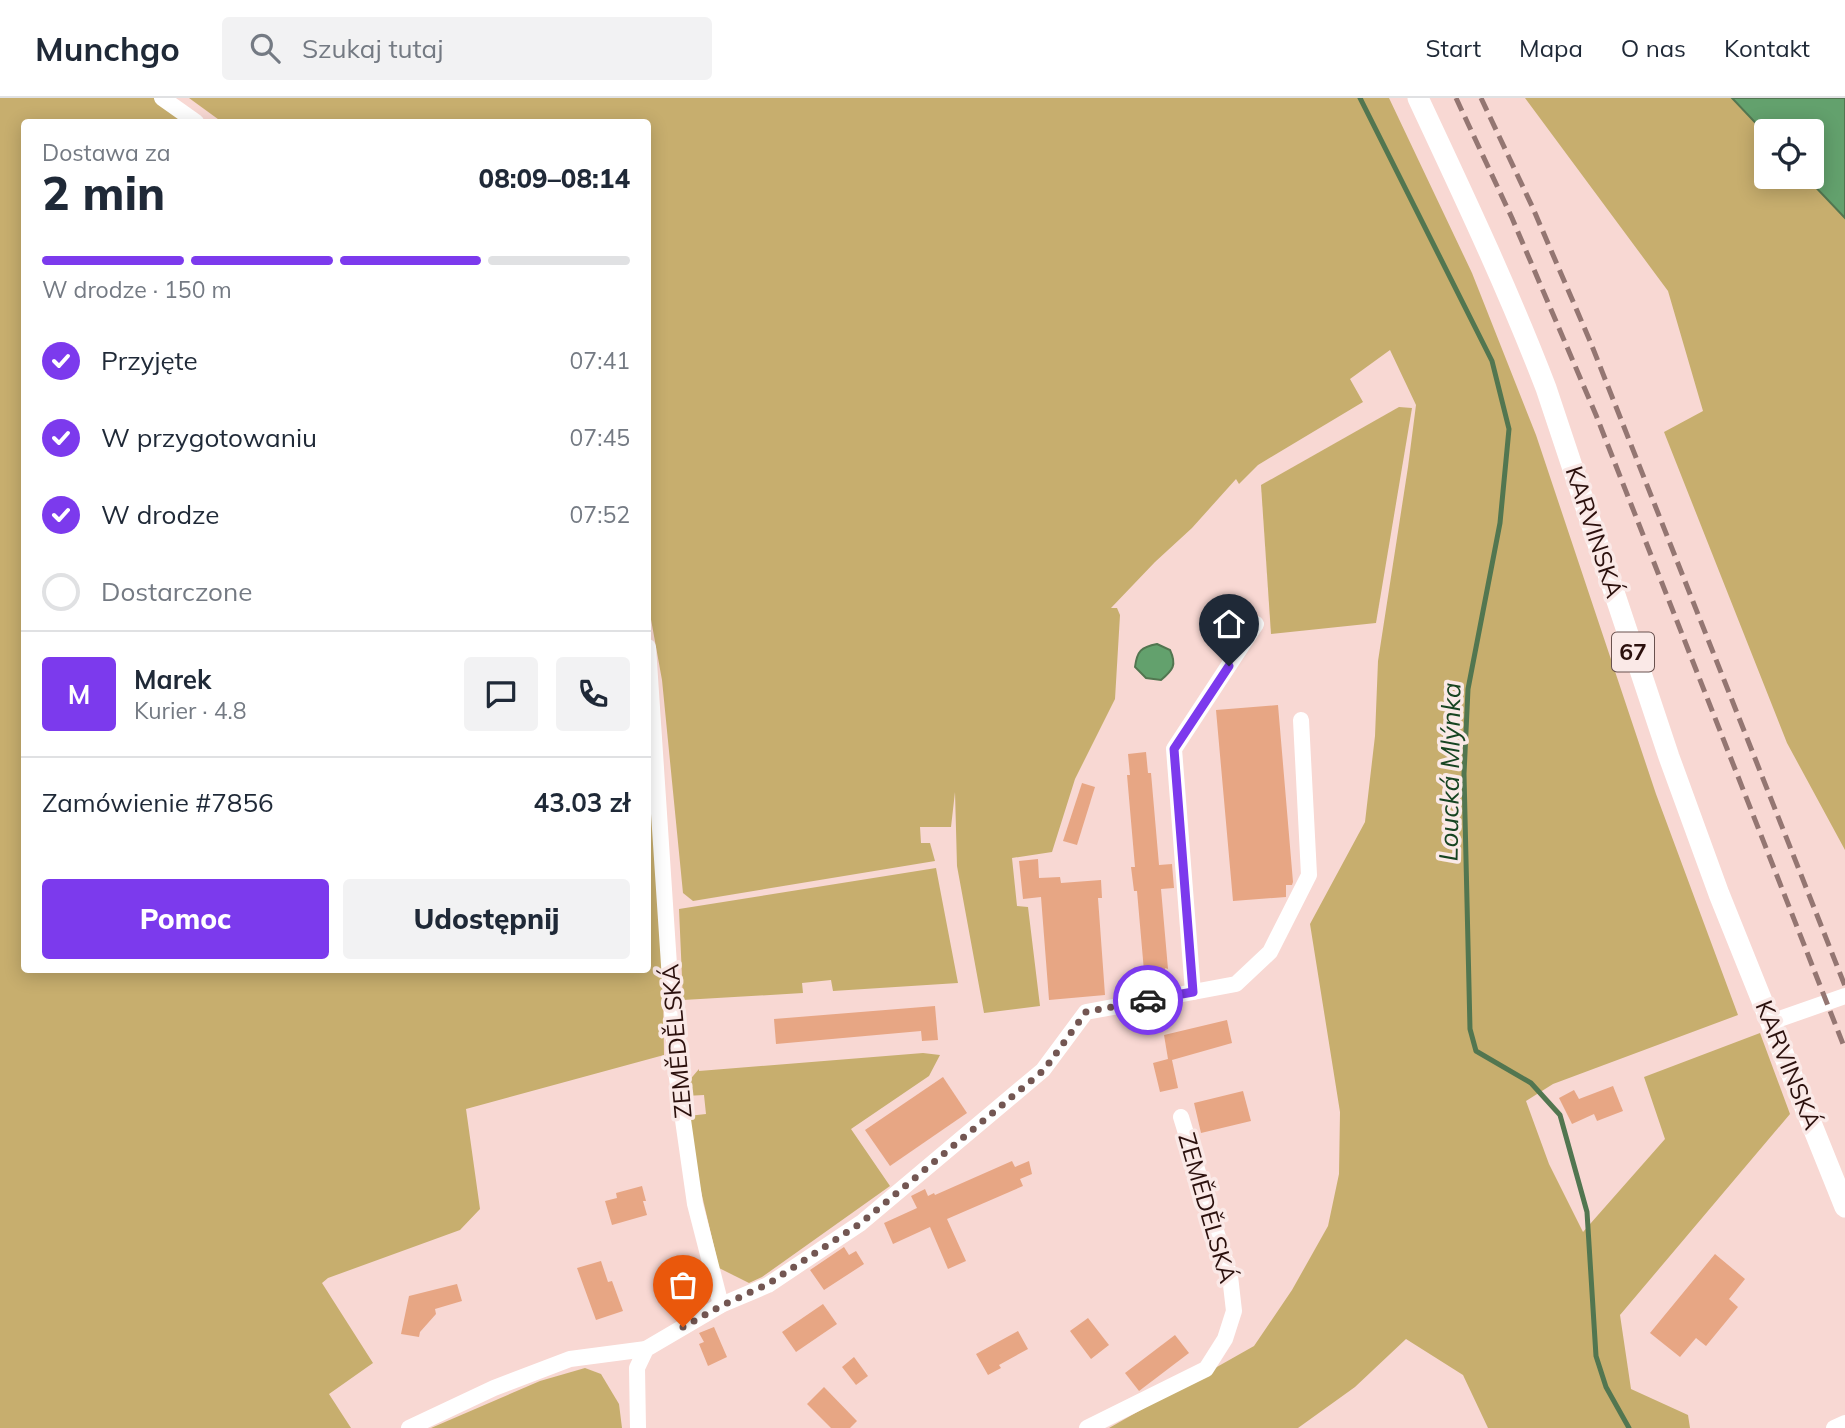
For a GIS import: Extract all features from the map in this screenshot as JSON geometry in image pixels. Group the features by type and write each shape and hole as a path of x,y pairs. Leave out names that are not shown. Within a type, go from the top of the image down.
{"main road":[{"name":"KARVINSKÁ","path":"1418,98 1525,333 1546,388 1669,757 1719,894 1845,1207"}],"street":[{"path":"162,98 192,119"},
{"path":"1193,992 1174,749 1256,624"},
{"name":"ZEMĚDĚLSKÁ","path":"651,692 676,1071 695,1204 721,1306"},
{"path":"410,1428 494,1388 570,1359 646,1349 721,1306 768,1284 861,1223 1044,1070 1086,1012 1236,984 1270,953 1309,875 1301,720"},
{"path":"1771,1022 1845,996"},
{"name":"ZEMĚDĚLSKÁ","path":"1087,1428 1206,1369 1225,1339 1234,1311 1230,1276 1181,1117"},
{"path":"638,1428 637,1368 646,1349"},
{"path":"1833,1428 1845,1423"}],"shaded area":[{"path":"0,98 162,98 193,119 21,119 21,973 651,973 651,724 661,852 664,1055 466,1109 480,1209 460,1230 328,1278 322,1283 373,1363 329,1394 351,1428 0,1428"},
{"path":"189,98 1389,98 1472,273 1536,435 1656,794 1738,1015 1553,1084 1526,1101 1549,1164 1583,1232 1665,1139 1644,1077 1760,1033 1790,1114 1620,1315 1631,1389 1688,1415 1690,1428 1488,1428 1463,1375 1406,1339 1355,1387 1298,1428 1109,1428 1254,1346 1292,1290 1328,1226 1339,1174 1340,1112 1310,924 1365,822 1375,736 1378,661 1416,405 1390,350 1350,379 1363,402 1258,465 1239,484 1236,479 1192,528 1111,608 1117,608 1120,615 1115,699 1075,779 1052,852 1012,858 1017,906 1028,907 1040,1006 984,1013 957,866 955,792 951,827 920,827 921,843 930,843 935,861 693,901 683,893 662,680 651,620 651,119 218,119"},
{"path":"1525,98 1732,98 1754,121 1754,189 1817,189 1845,218 1845,850 1787,743 1664,432 1703,411 1668,291"},
{"path":"1732,98 1845,98 1845,218 1817,189 1824,189 1824,119 1754,119 1754,121"},
{"path":"1399,407 1412,408 1376,623 1271,634 1261,485"},
{"path":"1157,644 1170,650 1173,660 1171,670 1161,680 1146,678 1135,667 1141,651"},
{"path":"936,868 958,983 833,991 831,980 802,983 803,993 683,1000 679,909"},
{"path":"923,1053 940,1055 929,1076 851,1129 890,1186 762,1277 749,1283 719,1268 693,1157 688,1116 706,1114 704,1095 685,1096 687,1083 699,1069"},
{"path":"585,1368 601,1374 619,1404 622,1428 431,1428 540,1381"}],"building":[{"path":"1278,705 1293,882 1292,885 1286,885 1286,897 1233,901 1216,710"},
{"path":"1146,752 1148,773 1151,773 1159,865 1172,864 1174,888 1161,889 1168,969 1165,968 1166,974 1147,976 1147,970 1144,971 1137,891 1134,891 1131,867 1135,867 1127,775 1130,775 1128,754"},
{"path":"1082,783 1095,787 1077,845 1063,841"},
{"path":"1038,859 1039,878 1060,877 1061,883 1101,880 1102,898 1098,898 1105,995 1049,1000 1041,897 1023,899 1019,861"},
{"path":"935,1006 938,1040 922,1041 921,1031 776,1044 774,1019"},
{"path":"1227,1020 1232,1043 1172,1060 1178,1088 1160,1092 1153,1063 1168,1059 1164,1035"},
{"path":"943,1077 967,1113 890,1166 865,1130"},
{"path":"1613,1086 1623,1111 1597,1121 1594,1114 1572,1124 1559,1098 1574,1090 1579,1099"},
{"path":"1243,1091 1251,1121 1201,1133 1194,1103"},
{"path":"1012,1161 1015,1167 1029,1161 1032,1174 1020,1179 1023,1186 947,1219 966,1261 948,1269 930,1227 893,1244 884,1223 917,1208 911,1196 925,1189 928,1196 934,1193 935,1195"},
{"path":"642,1186 647,1215 612,1225 605,1201 617,1198 616,1193"},
{"path":"844,1247 849,1255 856,1251 864,1264 824,1290 810,1270"},
{"path":"1715,1254 1745,1279 1729,1299 1738,1307 1706,1346 1696,1338 1680,1357 1650,1333"},
{"path":"601,1261 623,1311 596,1320 577,1268"},
{"path":"457,1284 462,1301 435,1309 436,1314 420,1332 419,1337 401,1334 409,1296"},
{"path":"823,1304 837,1324 796,1352 782,1332"},
{"path":"1088,1318 1109,1345 1091,1359 1070,1331"},
{"path":"714,1327 727,1357 708,1366 699,1344 704,1342 699,1333"},
{"path":"1018,1331 1028,1349 999,1365 1001,1368 988,1375 976,1354"},
{"path":"1175,1335 1189,1353 1139,1391 1125,1373"},
{"path":"854,1357 868,1376 856,1385 842,1367"},
{"path":"824,1387 857,1421 850,1428 831,1428 807,1404"}],"waterway":[{"name":"Loucká Mlýnka","path":"1360,98 1492,361 1509,429 1500,523 1468,689 1464,774 1470,1029 1476,1051 1531,1083 1560,1115 1587,1212 1596,1356 1606,1387 1629,1428"}],"railway":[{"path":"1456,98 1512,218 1596,415 1845,1049"},
{"path":"1481,98 1532,206 1590,341 1845,986"}],"way so far":[{"path":"683,1327 768,1284 861,1223 1044,1070 1086,1012 1148,1000"}],"route":[{"path":"1148,1000 1193,992 1174,749 1229,666"}]}
